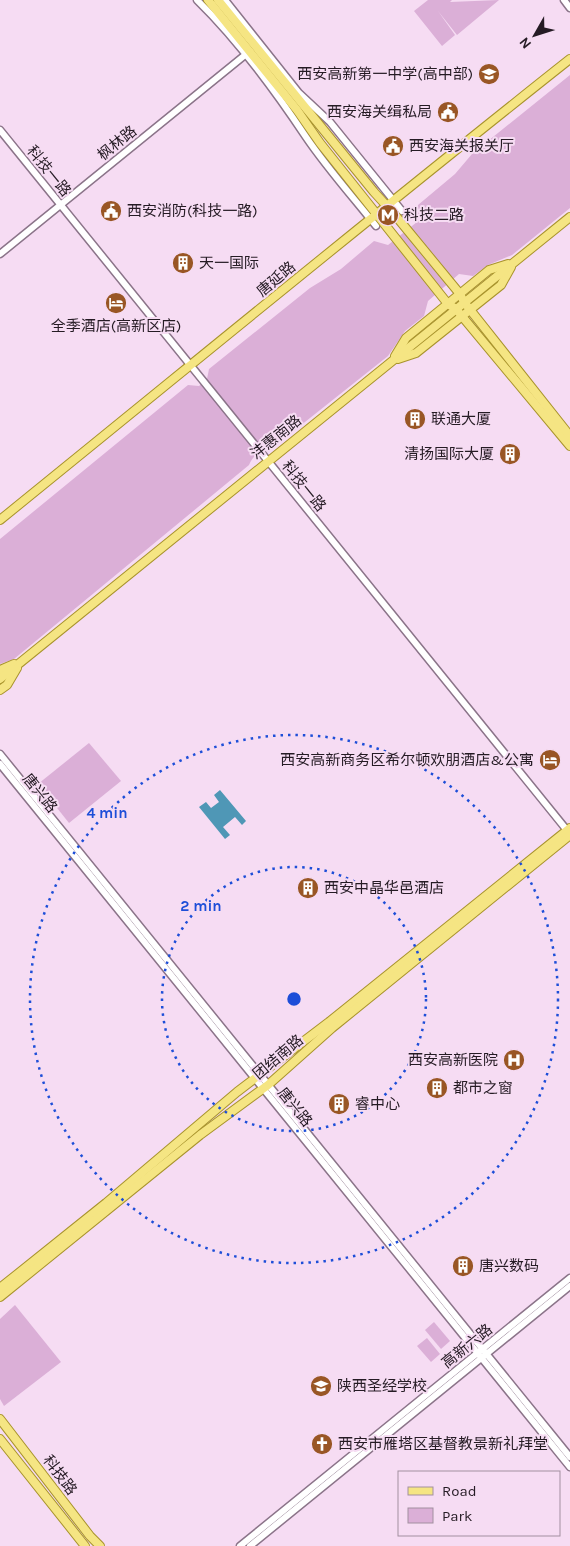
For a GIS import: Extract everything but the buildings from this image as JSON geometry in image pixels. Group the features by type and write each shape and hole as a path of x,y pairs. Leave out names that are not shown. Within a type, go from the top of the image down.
{"main road":[{"path":"208,0 448,304 456,309 570,446"},
{"path":"218,0 386,207 396,215 460,294 470,310 570,436"},
{"name":"唐延路","path":"0,520 370,218 394,201 570,59"},
{"name":"沣惠南路","path":"0,679 570,217"},
{"path":"391,362 406,338 488,270 513,263"},
{"path":"391,362 416,353 501,285 513,263"},
{"path":"0,670 21,662"},
{"path":"0,690 7,685 21,662"},
{"name":"团结南路","path":"0,1288 106,1203 257,1076 329,1022 569,832"},
{"name":"团结南路","path":"0,1297 162,1166 265,1086 332,1028 569,832"},
{"name":"科技路","path":"0,1419 76,1518 100,1546"},
{"name":"科技路","path":"0,1439 85,1546"}],"street":[{"path":"197,0 248,53 291,112 306,137 376,226"},
{"path":"225,0 299,93 330,122 402,211"},
{"path":"564,0 570,8"},
{"name":"枫林路","path":"0,254 248,53"},
{"name":"科技一路","path":"0,130 569,832"},
{"name":"唐兴路","path":"0,754 265,1086 482,1353 570,1457"},
{"name":"唐兴路","path":"0,764 257,1076"},
{"name":"高新六路","path":"250,1546 570,1278"},
{"name":"高新六路","path":"240,1546 482,1353 570,1286"},
{"name":"唐兴路","path":"482,1353 570,1467"}],"green space":[{"path":"428,0 452,0 450,2 499,0 457,35 438,11 455,35 442,46 414,11"},
{"path":"570,75 570,208 512,255 488,265 473,276 459,274 428,301 424,316 405,331 388,356 276,445 260,451 249,465 14,659 0,664 0,539 188,385 199,386 207,379 209,369 310,288 341,269 374,241 388,245 417,222 418,205 455,174 472,154"},
{"path":"89,743 121,781 69,823 38,784"},
{"path":"15,1305 61,1362 4,1406 0,1399 0,1319"},
{"path":"434,1322 450,1341 441,1349 425,1330"},
{"path":"427,1338 440,1354 431,1362 417,1346"}],"water":[{"path":"220,790 246,821 242,825 235,817 223,827 230,835 225,839 199,807 206,802 211,808 219,802 214,795"}],"place":[{"name":"西安高新第一中学(高中部)","path":"489,74"},
{"name":"西安海关缉私局","path":"448,112"},
{"name":"西安海关报关厅","path":"393,146"},
{"name":"西安消防(科技一路)","path":"111,211"},
{"name":"科技二路","path":"388,215"},
{"name":"天一国际","path":"183,263"},
{"name":"全季酒店(高新区店)","path":"116,303"},
{"name":"联通大厦","path":"415,419"},
{"name":"清扬国际大厦","path":"510,454"},
{"name":"西安高新商务区希尔顿欢朋酒店&公寓","path":"550,760"},
{"name":"西安中晶华邑酒店","path":"308,888"},
{"name":"西安高新医院","path":"514,1060"},
{"name":"都市之窗","path":"437,1088"},
{"name":"睿中心","path":"339,1104"},
{"name":"唐兴数码","path":"463,1266"},
{"name":"陕西圣经学校","path":"321,1386"},
{"name":"西安市雁塔区基督教景新礼拜堂","path":"322,1444"}]}
